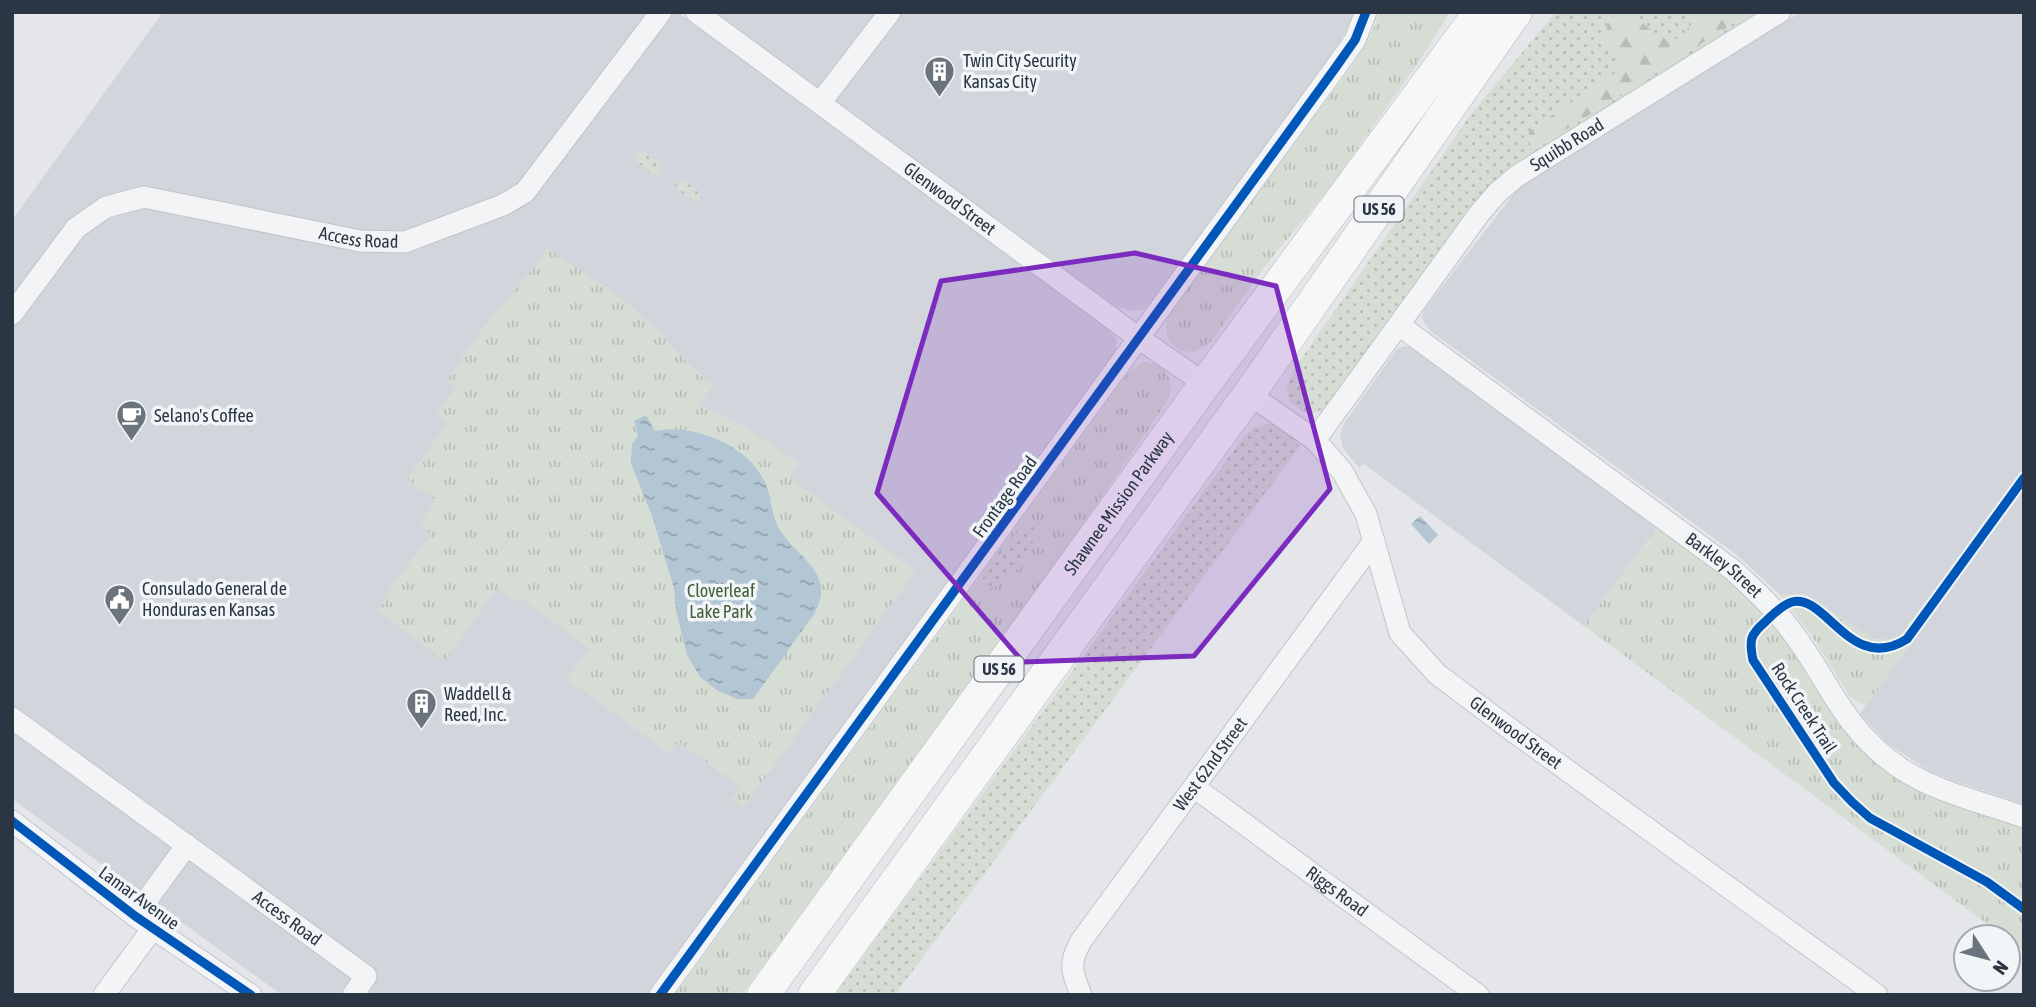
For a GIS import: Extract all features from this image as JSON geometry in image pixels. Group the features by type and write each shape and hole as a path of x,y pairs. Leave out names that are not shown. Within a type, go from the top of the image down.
{"highway":[{"name":"Shawnee Mission Parkway","path":"763,995 1205,384 1480,12"},
{"name":"US 56","path":"814,995 1250,394 1517,16"},
{"path":"1246,328 1250,394"},
{"path":"1205,384 1213,402 1210,448"}],"street":[{"name":"Access Road","path":"12,314 76,228 106,207 144,197 360,241 405,242 503,205 525,192 661,12"},
{"name":"Glenwood Street","path":"696,12 1205,384"},
{"path":"820,103 890,12"},
{"name":"Frontage Road","path":"660,995 1336,68 1354,40 1366,12"},
{"name":"Squibb Road","path":"1399,325 1479,214 1503,187 1547,156 1780,12"},
{"path":"1315,440 1399,325"},
{"name":"Barkley Street","path":"1399,325 1733,570 1782,619 1850,722 1886,758 1942,790 2024,817"},
{"name":"Glenwood Street","path":"1250,394 1315,440 1337,463 1360,501 1400,633 1437,674 1877,995"},
{"name":"West 62nd Street","path":"1081,995 1072,969 1072,959 1081,941 1374,541"},
{"name":"Access Road","path":"12,718 366,976 353,995"},
{"name":"Riggs Road","path":"1194,787 1478,995"},
{"name":"Lamar Avenue","path":"12,821 144,922 251,995"},
{"path":"104,995 187,845"}],"highlighted area":[{"path":"1135,253 1276,286 1330,489 1194,656 1023,662 877,493 941,281"}],"shaded area":[{"path":"163,12 677,12 1103,322 1117,340 1111,363 649,995 282,995 12,799 12,220"},
{"path":"714,12 1356,12 1332,57 1153,302 1142,310 1132,311 1116,307"},
{"path":"1801,12 2024,12 2024,467 1904,631 1889,640 1864,636 1804,594 1779,594 1737,555 1429,330 1422,318 1424,310 1516,191"},
{"path":"1411,347 1659,525 1584,626 1364,464 1359,468 1343,448 1340,433 1345,422 1397,349"},
{"path":"2024,488 2024,804 1929,771 1887,743 1860,714"}],"green space":[{"path":"1380,12 1450,12 1420,60 1331,186 1270,260 1212,340 1195,351 1179,349 1168,337 1167,316 1355,62 1369,39"},
{"path":"1556,12 1617,12 1607,24 1605,42 1620,56 1621,62 1616,73 1534,127 1532,146 1537,148 1751,12 1762,12 1468,213 1331,403 1322,410 1305,413 1290,402 1286,389 1295,368 1471,114"},
{"path":"1617,12 1633,12 1652,31 1664,38 1675,40 1695,20 1688,12 1751,12 1537,148 1532,146 1528,142 1529,132 1534,127 1616,73 1621,62 1620,56 1605,42 1607,24"},
{"path":"1633,12 1688,12 1695,20 1680,37 1670,40 1652,31"},
{"path":"643,152 658,161 658,175 653,175 635,161 635,154"},
{"path":"684,180 701,194 698,204 675,188 676,183"},
{"name":"Cloverleaf Lake Park","path":"548,249 609,289 631,307 693,369 713,385 698,405 738,423 799,463 789,477 916,571 743,808 731,800 740,787 678,741 669,753 567,679 589,648 519,597 516,601 497,588 445,661 379,611 388,592 431,534 420,524 436,501 407,479 447,423 437,413 456,387 447,380 479,333"},
{"path":"1143,362 1158,365 1164,370 1171,388 1166,403 1066,549 742,995 675,995 1129,372","holes":["1029,522 1036,528 1031,548 1018,568 1001,583 982,589 982,579 1023,524"]},
{"path":"1271,423 1280,427 1300,446 895,995 835,995 1243,438 1253,428"},
{"path":"2024,467 2024,488 1866,706 1850,697 1812,636 1779,594 1799,593 1811,597 1873,639 1885,640 1897,636 1904,631"},
{"path":"1029,522 1036,528 1034,538 1018,568 1001,583 982,589 982,579 1023,524"},
{"path":"1659,525 1728,576 1783,633 1849,732 2024,825 2024,951 2022,923 1986,923 1584,626"}],"water":[{"path":"646,415 655,431 671,429 704,434 736,449 749,460 760,472 767,487 779,528 814,569 819,579 820,600 814,614 753,699 737,699 718,691 700,677 687,655 676,610 674,588 652,516 631,464 632,444 638,436 634,421"},
{"path":"1420,516 1438,535 1429,544 1411,524"}],"cycle path":[{"path":"660,995 1336,67 1355,40 1366,12"},
{"name":"Rock Creek Trail","path":"2024,478 1907,639 1887,647 1870,647 1855,641 1804,602 1792,602 1777,610 1756,631 1751,647 1753,660 1834,783 1852,802 1870,818 1987,882 2024,909"},
{"path":"12,821 135,916 251,995"}],"place":[{"name":"Twin City Security Kansas City","path":"940,98"},
{"name":"Selano's Coffee","path":"131,443"},
{"name":"Consulado General de Honduras en Kansas","path":"119,626"},
{"name":"Waddell & Reed, Inc.","path":"421,731"}]}
